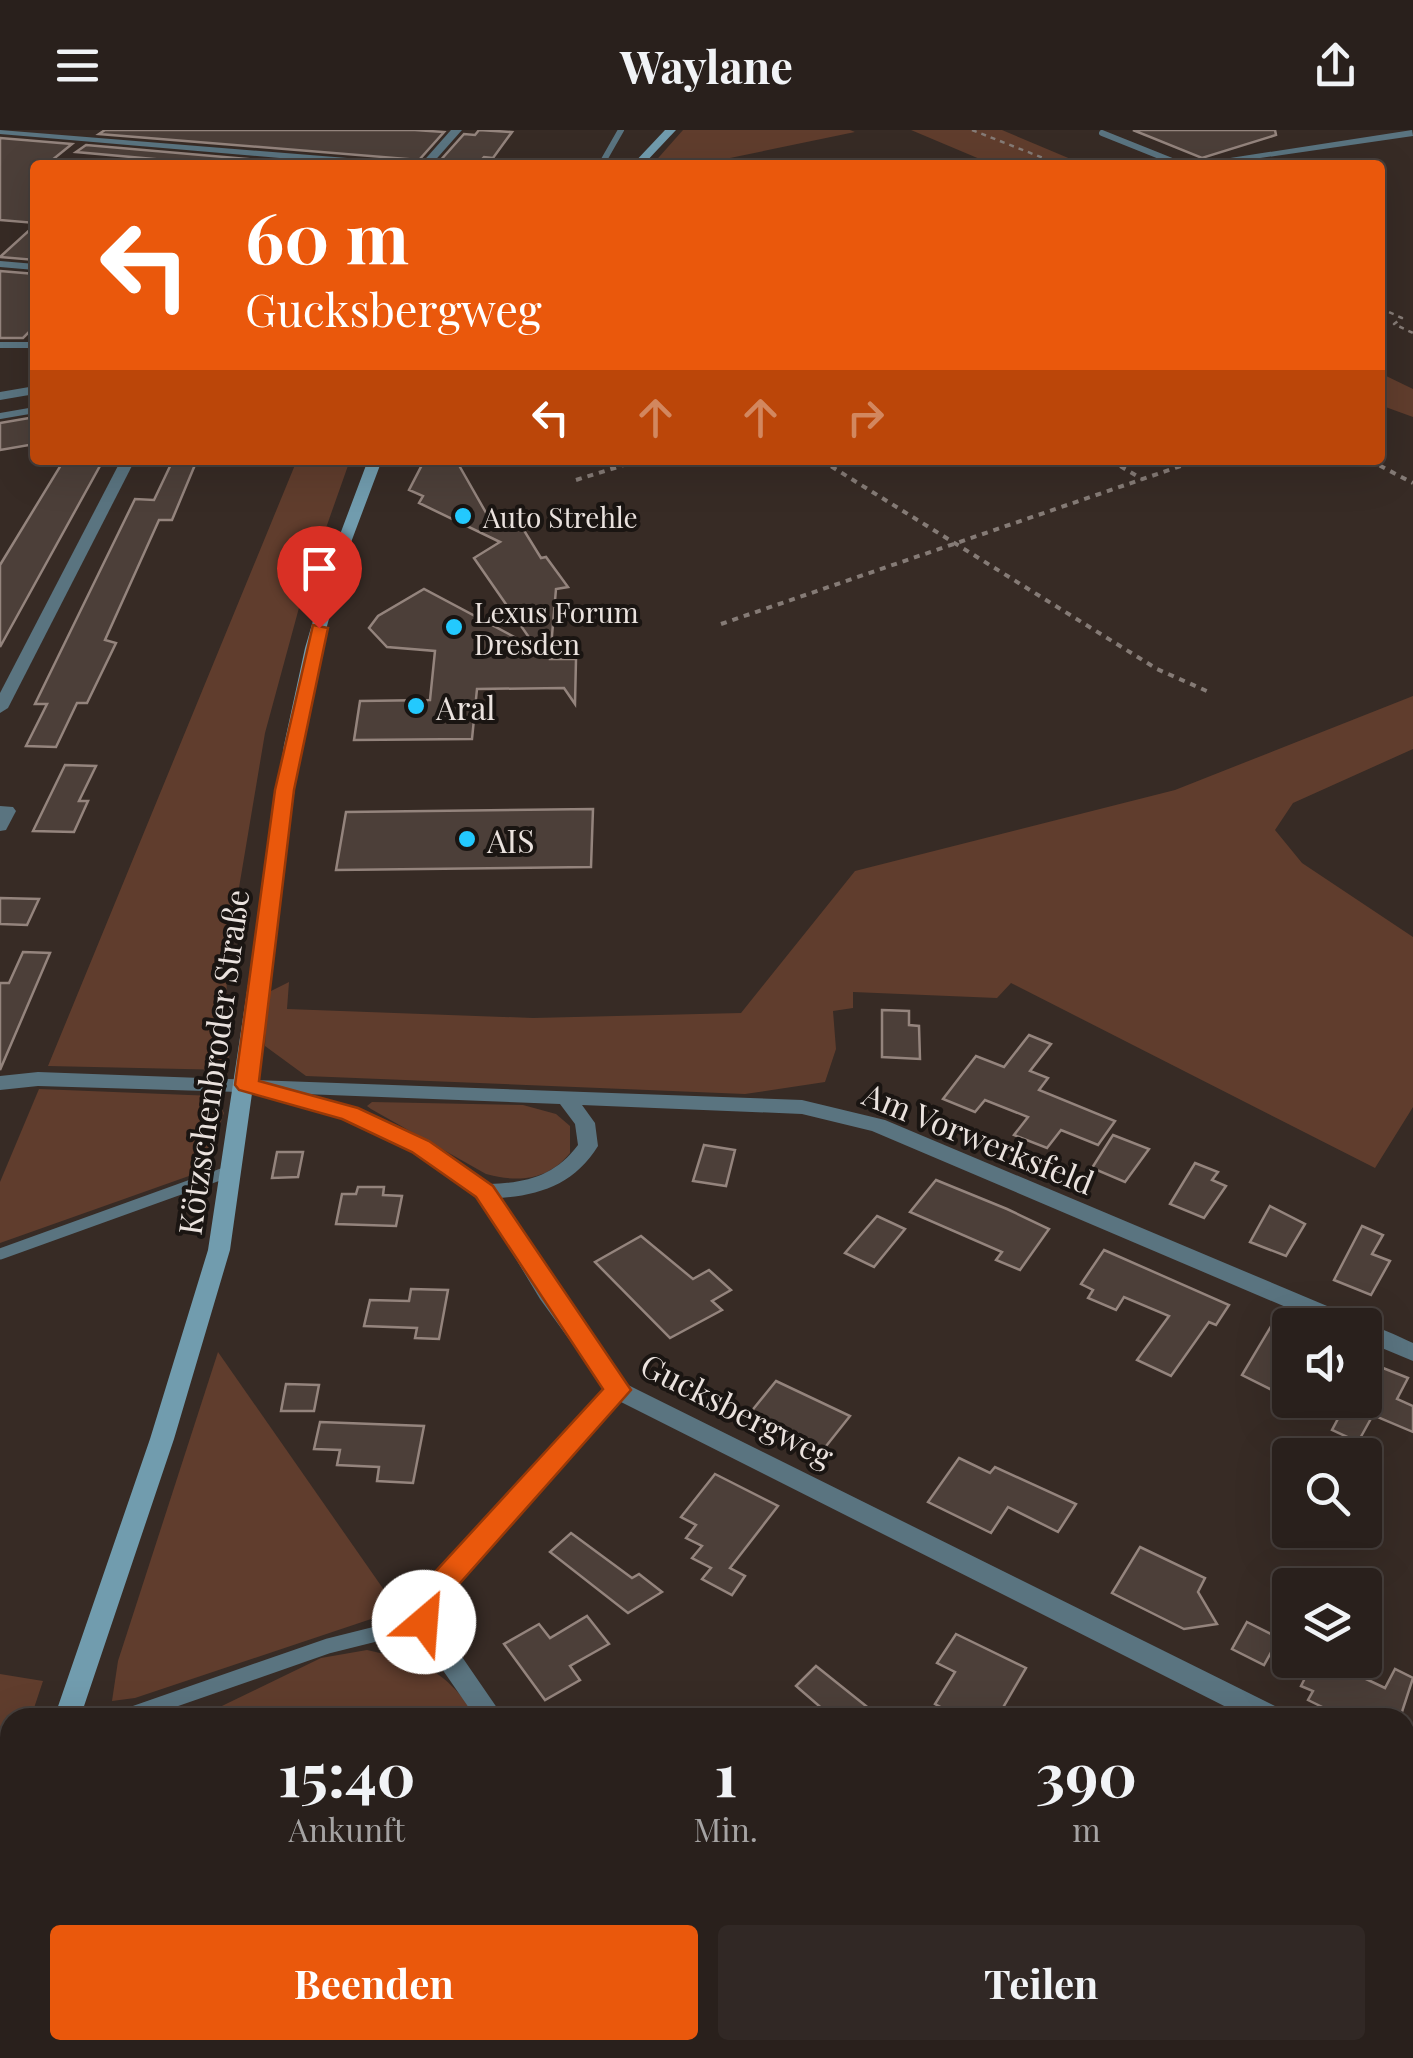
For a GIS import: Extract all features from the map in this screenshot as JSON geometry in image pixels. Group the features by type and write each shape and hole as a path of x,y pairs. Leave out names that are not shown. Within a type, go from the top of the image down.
{"street":[{"path":"430,160 457,130"},
{"path":"642,160 670,130"},
{"path":"0,131 339,160"},
{"path":"1225,160 1413,133"},
{"path":"0,396 30,391"},
{"path":"0,708 125,465"},
{"name":"Kötzschenbroder Straße","path":"71,1708 166,1430 221,1241 247,1085 290,757 319,628 373,465"},
{"path":"0,811 7,812 0,826"},
{"path":"0,1082 38,1079 247,1085"},
{"name":"Am Vorwerksfeld","path":"247,1085 802,1107 878,1125 1310,1308"},
{"name":"Gucksbergweg","path":"247,1085 350,1113 420,1147 485,1192 548,1293 618,1390 1254,1708"},
{"path":"485,1192 517,1191 547,1184 574,1169 588,1146 585,1123 564,1096"},
{"path":"1382,1339 1413,1352"},
{"path":"484,1708 424,1622 423,1604 618,1390"}],"lane":[{"path":"603,160 621,130"},
{"path":"1102,133 1170,160"},
{"path":"0,264 30,267"},
{"path":"0,345 30,345"},
{"path":"0,416 30,411"},
{"path":"0,1254 233,1170"},
{"path":"150,1708 328,1646 424,1622"}],"path":[{"path":"972,130 1048,160"},
{"path":"1385,310 1402,318 1394,324 1397,327 1413,333"},
{"path":"576,480 624,465"},
{"path":"829,465 1157,669 1210,692"},
{"path":"1118,465 1142,479"},
{"path":"721,624 1183,465"},
{"path":"1379,465 1413,482"}],"shaded area":[{"path":"683,130 855,132 720,160 656,160"},
{"path":"911,130 1002,130 1073,160 982,160"},
{"path":"1385,375 1413,389 1413,417 1385,407"},
{"path":"295,465 348,465 303,593 265,733 226,965 229,1070 48,1066"},
{"path":"1413,696 1413,749 1293,803 1275,830 1302,863 1413,937 1413,1107 1375,1168 1011,983 997,998 853,992 853,1008 833,1011 836,1049 825,1082 745,1094 306,1076 265,1046 267,993 289,982 287,1009 533,1018 741,1013 855,871 1175,790"},
{"path":"39,1089 214,1096 224,1113 203,1171 0,1243 0,1182"},
{"path":"372,1102 523,1105 556,1114 570,1126 570,1153 552,1169 532,1177 486,1174 371,1109 367,1106"},
{"path":"218,1352 398,1610 135,1698 112,1701 118,1661"},
{"path":"367,1650 405,1659 442,1678 470,1708 218,1708 321,1658"},
{"path":"0,1674 43,1681 34,1708 0,1708"}],"building":[{"path":"105,130 444,132 419,160 99,134"},
{"path":"479,130 512,132 493,158 441,160 464,134 475,135"},
{"path":"1133,130 1275,130 1276,135 1202,158"},
{"path":"0,138 72,144 52,160 30,160 30,223 0,220"},
{"path":"86,145 258,160 165,160 76,152"},
{"path":"30,230 30,260 0,257"},
{"path":"0,271 30,274 30,331 23,338 0,338"},
{"path":"30,418 30,445 0,450 0,423"},
{"path":"61,465 100,465 0,647 0,565"},
{"path":"171,465 195,465 172,520 159,520 105,640 116,643 87,703 77,703 56,747 26,746 47,704 35,704 135,499 154,500"},
{"path":"422,465 459,465 489,518 514,514 541,558 546,557 568,587 556,589 550,659 576,659 575,704 564,688 477,689 472,739 354,740 360,701 430,700 435,651 387,647 369,628 378,616 424,589 537,649 474,558 500,542 419,503 423,496 409,490"},
{"path":"65,765 96,766 79,801 88,801 74,832 33,831"},
{"name":"AIS","path":"593,809 591,867 336,870 346,812"},
{"path":"0,898 39,899 27,925 0,924"},
{"path":"23,952 50,953 0,1070 0,983 9,983"},
{"path":"882,1010 909,1011 909,1025 919,1026 920,1059 882,1057"},
{"path":"1029,1035 1051,1044 1030,1071 1048,1078 1039,1090 1115,1121 1098,1145 1061,1130 1047,1148 1014,1135 1028,1117 985,1100 975,1112 943,1099 976,1056 1004,1067"},
{"path":"1113,1135 1149,1149 1125,1182 1092,1168"},
{"path":"704,1145 735,1150 726,1186 693,1181"},
{"path":"277,1152 303,1152 298,1177 272,1178"},
{"path":"1195,1163 1218,1172 1212,1180 1226,1186 1204,1218 1170,1204"},
{"path":"936,1180 1049,1229 1020,1270 996,1260 1002,1252 910,1212"},
{"path":"358,1187 384,1187 383,1195 402,1196 396,1226 336,1224 342,1194 356,1194"},
{"path":"1270,1206 1305,1224 1286,1256 1250,1242"},
{"path":"877,1216 905,1229 874,1267 845,1253"},
{"path":"1362,1226 1383,1235 1372,1254 1390,1261 1371,1295 1334,1280"},
{"path":"641,1236 693,1279 709,1270 731,1290 712,1301 722,1310 670,1338 595,1262"},
{"path":"1104,1250 1229,1305 1216,1325 1209,1322 1171,1376 1137,1360 1169,1316 1124,1297 1116,1310 1088,1298 1093,1290 1081,1284"},
{"path":"411,1289 448,1290 439,1339 415,1338 417,1328 364,1326 370,1300 409,1301"},
{"path":"1272,1325 1272,1390 1242,1375"},
{"path":"1382,1370 1408,1378 1397,1399 1413,1406 1413,1432 1380,1418"},
{"path":"776,1381 850,1416 823,1450 750,1413"},
{"path":"286,1384 319,1385 314,1411 281,1411"},
{"path":"1338,1418 1371,1418 1360,1438 1332,1430"},
{"path":"320,1422 424,1426 413,1483 377,1481 379,1467 337,1465 340,1450 314,1449"},
{"path":"959,1458 990,1473 995,1467 1076,1504 1058,1532 1008,1507 991,1533 928,1502"},
{"path":"715,1474 778,1506 730,1568 745,1576 732,1595 702,1579 711,1568 692,1558 702,1546 686,1538 696,1525 681,1517"},
{"path":"571,1533 632,1578 639,1574 662,1592 628,1613 550,1552"},
{"path":"1140,1547 1205,1578 1198,1592 1217,1624 1184,1629 1112,1593"},
{"path":"587,1616 609,1644 570,1666 580,1680 545,1700 504,1644 539,1624 550,1638"},
{"path":"1247,1622 1272,1634 1272,1651 1264,1665 1232,1649"},
{"path":"956,1634 1026,1668 1003,1708 942,1708 935,1704 955,1672 937,1663"},
{"path":"816,1666 868,1708 821,1708 796,1686"},
{"path":"1395,1669 1413,1678 1403,1708 1324,1708 1308,1700 1313,1691 1301,1686 1305,1678 1364,1678 1385,1688"}],"place":[{"name":"Auto Strehle","path":"463,516"},
{"name":"Lexus Forum Dresden","path":"454,627"},
{"name":"Aral","path":"416,706"},
{"name":"AIS","path":"467,839"}],"route":[{"path":"319,628 284,790 247,1085 350,1113 420,1147 485,1192 548,1293 618,1390 423,1604 424,1622"}]}
